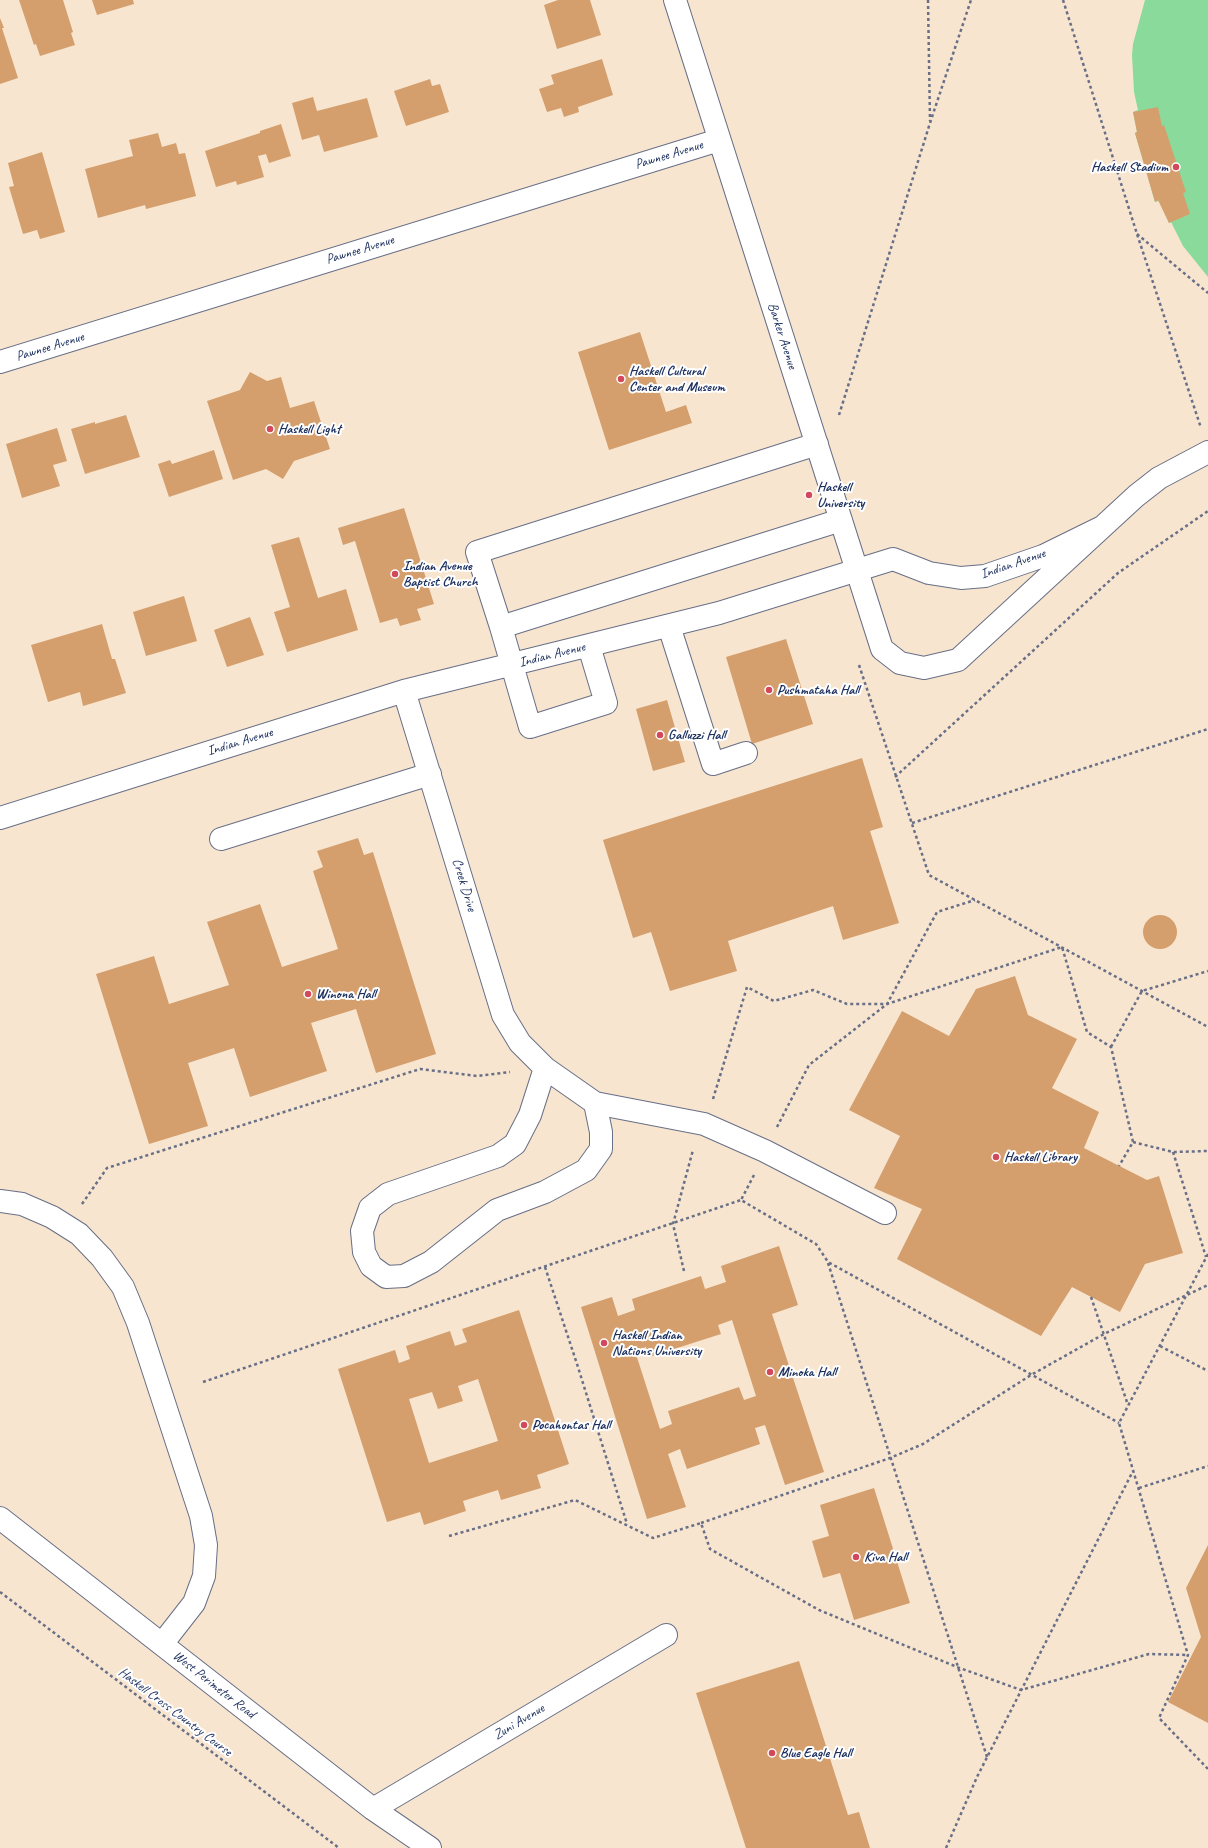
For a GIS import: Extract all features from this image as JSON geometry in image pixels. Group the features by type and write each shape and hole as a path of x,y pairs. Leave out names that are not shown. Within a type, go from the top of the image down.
{"street":[{"name":"Barker Avenue","path":"675,0 882,649 900,664"},
{"name":"Pawnee Avenue","path":"0,362 719,140"},
{"name":"Indian Avenue","path":"900,664 924,668 958,660 1136,496 1206,443"},
{"path":"589,646 606,703 530,727 513,664 477,552 817,444"},
{"path":"501,627 841,520"},
{"name":"Indian Avenue","path":"0,818 404,691 719,613 893,559 929,573 961,578 985,576 1043,556 1102,527"},
{"path":"669,626 713,764 746,753"},
{"name":"Creek Drive","path":"404,691 503,1015 520,1043 545,1068 595,1103"},
{"path":"221,839 430,774"},
{"path":"545,1068 530,1115 515,1144 498,1156 388,1194 370,1208 362,1231 364,1252 371,1266 386,1277 404,1276 431,1262 497,1210 545,1192 586,1170 601,1149 601,1132 595,1103 704,1124 765,1151 885,1213"},
{"path":"0,1201 22,1204 52,1217 79,1234 102,1258 123,1287 138,1323 200,1516 206,1545 204,1576 194,1602 162,1644"},
{"name":"West Perimeter Road","path":"0,1518 373,1809 430,1848"},
{"name":"Zuni Avenue","path":"373,1809 666,1635"}],"path":[{"path":"928,0 930,123"},
{"path":"839,415 930,123 971,0"},
{"path":"1063,0 1137,234 1206,443"},
{"path":"1137,234 1208,293"},
{"path":"896,776 1118,573 1208,511"},
{"path":"857,659 929,875 1208,1027"},
{"path":"912,823 1208,729"},
{"path":"203,1382 741,1200 809,1064 887,1004 937,912 976,900"},
{"path":"684,1271 673,1224 693,1148 704,1124 747,987 774,1001 813,990 847,1004 887,1004 1062,947"},
{"path":"1062,947 1087,1032 1111,1047"},
{"path":"1119,1166 1133,1142 1111,1047 1142,991 1208,971"},
{"path":"66,1226 107,1168 420,1069 477,1076 545,1068"},
{"path":"1133,1142 1173,1152 1208,1151"},
{"path":"1173,1152 1207,1256 1119,1423 1188,1655 1159,1718 1208,1769"},
{"path":"741,1200 816,1244 828,1262 987,1757"},
{"path":"828,1262 1119,1423"},
{"path":"545,1267 627,1525"},
{"path":"449,1536 576,1500 653,1538 701,1523 890,1458 923,1444 1032,1374 1104,1334 1208,1285"},
{"path":"1091,1297 1128,1405"},
{"path":"1160,1346 1208,1371"},
{"path":"1139,1488 1208,1466"},
{"path":"946,1848 987,1757 1133,1470"},
{"path":"701,1523 710,1549 819,1610 957,1667 1021,1690 1149,1654 1188,1655"},
{"name":"Haskell Cross Country Course","path":"0,1592 339,1848"}],"green space":[{"name":"Haskell Stadium","path":"1145,0 1208,0 1208,277 1183,246 1171,222 1169,223 1159,201 1155,202 1135,133 1137,132 1133,112 1138,110 1134,92 1132,55 1133,44"}],"building":[{"path":"19,0 63,0 73,32 71,33 75,45 40,56 36,44 34,45"},
{"path":"92,0 133,0 134,4 97,15"},
{"path":"558,0 590,0 601,35 557,49 544,5"},
{"path":"0,18 18,78 0,84"},
{"path":"602,59 613,95 578,107 579,112 564,117 561,108 547,112 539,89 554,84 551,75"},
{"path":"430,79 432,86 440,84 449,112 406,126 394,91"},
{"path":"313,97 317,111 367,98 378,137 324,152 319,135 302,140 292,103"},
{"path":"1158,107 1162,126 1164,125 1186,192 1183,193 1190,214 1169,223 1158,200 1155,202 1135,133 1137,132 1133,112"},
{"path":"281,124 291,156 269,163 266,154 258,156 264,177 237,185 236,181 216,187 205,151 260,133 260,131"},
{"path":"158,133 162,147 176,143 179,154 185,153 196,196 146,209 145,205 98,218 85,169 133,156 129,140"},
{"path":"42,152 65,232 40,239 37,230 23,234 9,187 14,186 8,163"},
{"name":"Haskell Cultural Center and Museum","path":"640,332 666,412 686,405 692,423 609,450 578,352"},
{"name":"Haskell Light","path":"250,372 267,381 281,377 290,408 314,401 330,449 294,461 283,479 266,469 233,480 207,401 240,390"},
{"path":"126,415 140,457 85,474 71,429"},
{"path":"57,428 67,461 53,465 60,486 22,498 6,444"},
{"path":"214,450 223,479 169,497 158,464 170,460 172,464"},
{"name":"Indian Avenue Baptist Church","path":"404,508 434,604 417,609 421,620 400,626 397,618 380,623 355,541 343,545 338,528"},
{"path":"299,537 318,598 346,589 358,630 287,652 274,612 290,607 271,545"},
{"path":"184,596 197,641 146,656 133,612"},
{"path":"250,617 264,655 227,667 214,630"},
{"path":"102,624 112,659 115,659 126,693 83,706 80,692 48,702 31,645"},
{"name":"Pushmataha Hall","path":"786,639 813,724 752,744 726,657"},
{"name":"Galluzzi Hall","path":"667,700 685,762 653,771 636,709"},
{"path":"862,758 883,827 870,831 899,923 843,940 833,906 728,941 737,971 670,991 651,932 633,938 603,840"},
{"name":"Winona Hall","path":"358,838 364,855 373,852 436,1054 376,1073 356,1009 311,1023 327,1071 250,1097 234,1048 188,1063 208,1126 149,1144 96,974 154,956 169,1004 229,985 207,922 260,904 282,967 338,949 313,871 323,867 317,851"},
{"path":"1160,915 1172,920 1177,932 1172,944 1160,949 1148,944 1143,932 1148,920"},
{"name":"Haskell Library","path":"1015,976 1028,1015 1077,1039 1052,1088 1099,1112 1084,1148 1147,1180 1159,1176 1183,1253 1145,1264 1120,1312 1072,1287 1041,1336 897,1259 922,1209 874,1188 900,1136 849,1110 902,1011 949,1036 976,989"},
{"name":"Minoka Hall","path":"779,1246 798,1305 772,1314 824,1472 785,1485 765,1425 755,1428 760,1444 687,1469 680,1449 668,1454 686,1507 647,1519 581,1307 612,1297 618,1316 635,1310 632,1299 701,1276 705,1289 726,1282 721,1266","holes":["732,1320 756,1396 744,1400 739,1387 668,1411 672,1424 660,1429 635,1351 646,1347 649,1357 721,1334 718,1325"]},
{"name":"Pocahontas Hall","path":"519,1310 569,1464 537,1475 541,1488 501,1500 498,1490 463,1501 466,1511 424,1525 420,1512 387,1522 338,1369 395,1350 399,1363 410,1359 406,1346 450,1331 455,1346 467,1342 462,1329","holes":["478,1379 498,1441 429,1463 409,1399 432,1392 438,1409 463,1401 458,1386"]},
{"name":"Kiva Hall","path":"874,1488 910,1603 854,1620 840,1573 823,1578 812,1541 829,1536 820,1505"},
{"path":"1208,1545 1208,1723 1168,1702 1201,1637 1186,1588"},
{"name":"Blue Eagle Hall","path":"799,1661 848,1815 859,1812 870,1848 746,1848 696,1693"}],"place":[{"name":"Haskell Stadium","path":"1176,167"},
{"name":"Haskell Cultural Center and Museum","path":"621,379"},
{"name":"Haskell Light","path":"270,429"},
{"name":"Haskell University","path":"809,495"},
{"name":"Indian Avenue Baptist Church","path":"395,574"},
{"name":"Pushmataha Hall","path":"769,690"},
{"name":"Galluzzi Hall","path":"660,735"},
{"name":"Winona Hall","path":"308,994"},
{"name":"Haskell Library","path":"996,1157"},
{"name":"Haskell Indian Nations University","path":"604,1343"},
{"name":"Minoka Hall","path":"770,1372"},
{"name":"Pocahontas Hall","path":"524,1425"},
{"name":"Kiva Hall","path":"856,1557"},
{"name":"Blue Eagle Hall","path":"772,1753"}]}
